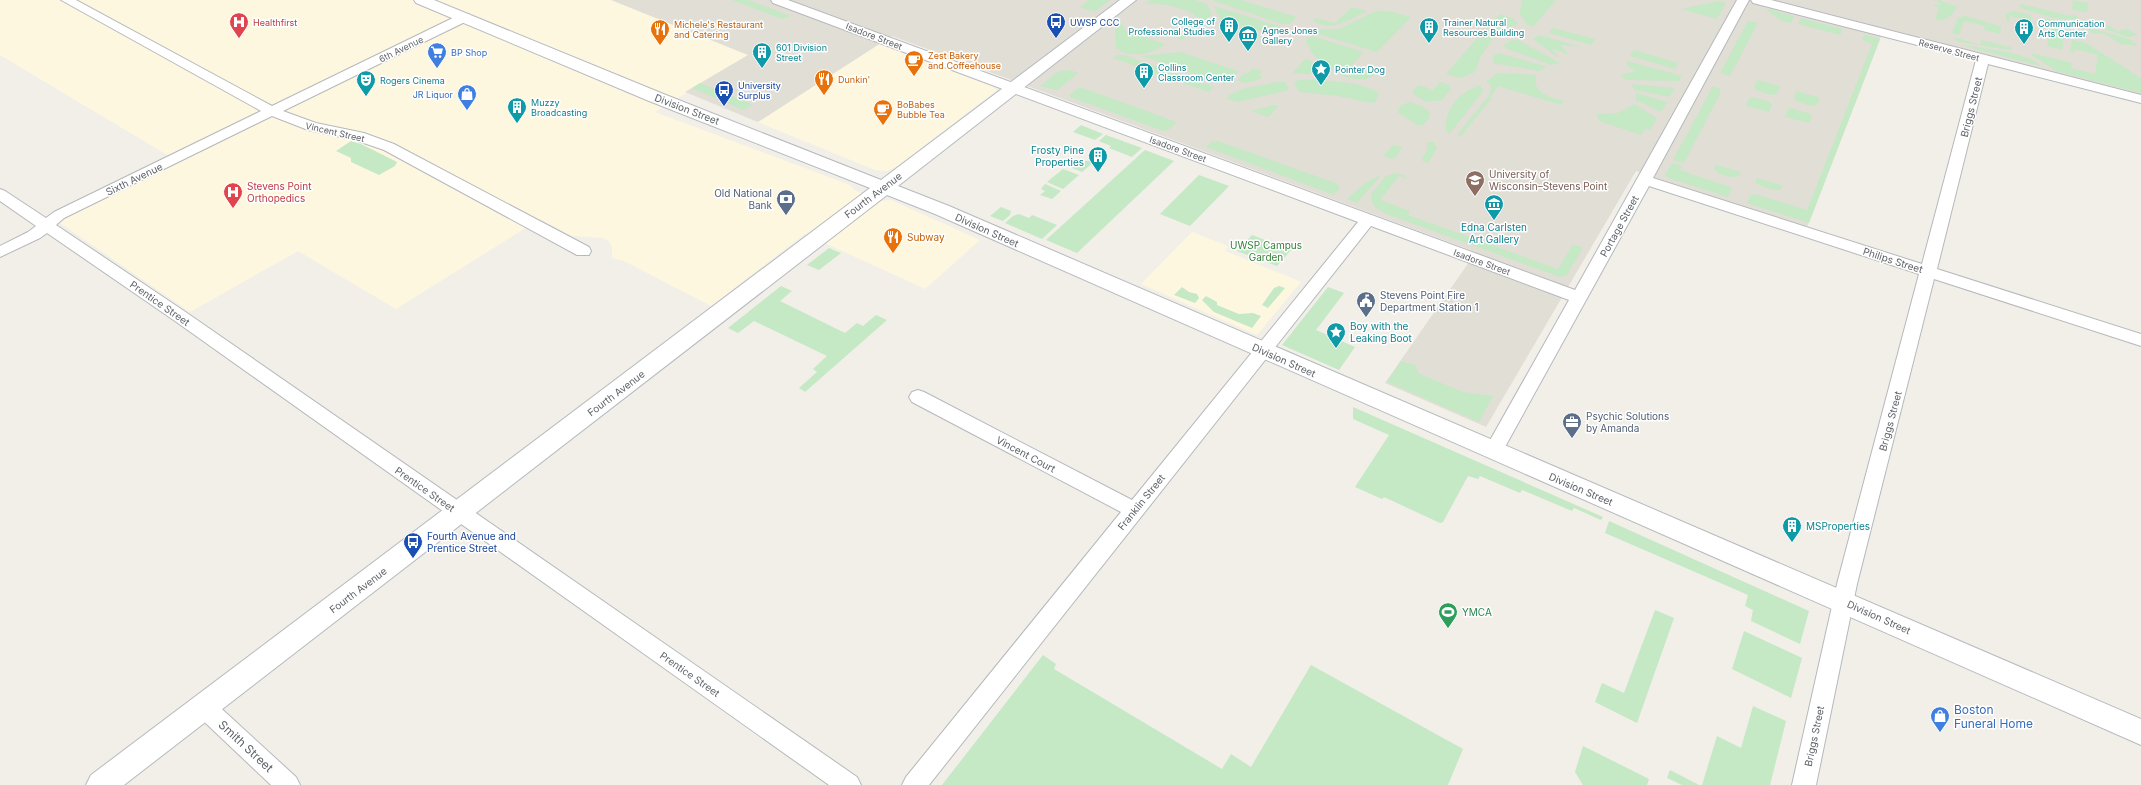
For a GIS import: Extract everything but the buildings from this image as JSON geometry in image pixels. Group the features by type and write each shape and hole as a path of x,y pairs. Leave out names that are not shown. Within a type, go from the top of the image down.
{"main road":[{"name":"Division Street","path":"421,0 660,99 884,187 1843,601 2141,732"},
{"name":"Fourth Avenue","path":"102,785 1129,0"}],"street":[{"name":"Vincent Street","path":"67,0 273,112 313,127 359,136 389,147 583,251"},
{"name":"Isadore Street","path":"777,0 1578,298"},
{"name":"Portage Street","path":"1493,451 1645,180 1743,0"},
{"name":"Reserve Street","path":"1757,0 2141,99"},
{"name":"6th Avenue","path":"273,112 465,17"},
{"name":"Briggs Street","path":"1804,785 1843,601 1983,59"},
{"name":"Sixth Avenue","path":"0,252 34,235 59,215 273,112"},
{"name":"Philips Street","path":"1645,180 2141,340"},
{"name":"Prentice Street","path":"0,194 459,512 849,785"},
{"name":"Franklin Street","path":"914,785 1262,350 1368,220"},
{"name":"Vincent Court","path":"918,397 1134,510"},
{"name":"Smith Street","path":"204,707 288,785"}],"shaded area":[{"path":"0,0 611,0 748,55 655,112 850,185 854,190 881,201 891,200 980,240 925,289 805,234 711,306 624,261 612,258 612,247 609,241 603,238 572,236 540,219 396,309 298,251 190,312 60,223 71,215 179,162 0,55"},
{"name":"University of Wisconsin–Stevens Point","path":"611,0 2141,0 2141,95 1884,29 1807,227 1636,171 1486,427 1385,383 1476,252 892,36 758,122 685,92 748,55"},
{"path":"878,44 991,86 997,90 899,165 887,171 875,170 758,122"},
{"path":"1192,232 1228,246 1225,251 1301,282 1257,335 1141,284"}],"green space":[{"path":"732,0 748,0 791,16 782,19"},
{"path":"1089,0 1110,0 1094,12 1080,7"},
{"path":"1150,0 1195,0 1207,4 1213,17 1210,16 1204,21 1191,13 1174,7 1157,4 1145,4"},
{"path":"1211,0 1241,0 1297,17 1290,24 1282,24"},
{"path":"1521,0 1556,0 1534,26 1527,25 1519,13 1522,6"},
{"path":"1939,0 1957,7 1948,17 1942,20 1935,20 1939,7 1934,6 1935,4 1940,5 1940,3 1936,2"},
{"path":"2073,0 2088,3 2087,12 2072,10"},
{"path":"1719,1 1726,3 1717,19 1681,9"},
{"path":"2020,4 2071,16 2071,14 2081,18 2060,19 2024,9 2020,7"},
{"path":"1214,6 1282,27 1284,29 1276,36 1220,19"},
{"path":"1352,7 1367,11 1340,24 1334,25 1327,26 1313,20 1315,18 1335,23"},
{"path":"1769,9 1794,16 1791,23 1780,20 1766,10"},
{"path":"1376,11 1393,12 1411,17 1377,52 1315,33 1319,29 1339,29"},
{"path":"2013,11 2031,15 2031,21 2010,16 2009,22 2007,21 2005,14"},
{"path":"1500,14 1514,19 1518,24 1496,32 1484,28"},
{"path":"1965,16 2000,26 2000,34 1984,30 1985,26 1964,21 1959,35 1952,33 1958,18"},
{"path":"1801,18 1843,29 1840,35 1798,24"},
{"path":"2045,18 2058,21 2066,26 2062,50 2047,46 2050,26 2040,23 2042,19"},
{"path":"1748,21 1758,23 1730,76 1720,73"},
{"path":"1121,22 1126,31 1165,44 1148,53 1141,54 1128,53 1116,48 1115,27"},
{"path":"1193,22 1201,24 1181,41 1176,37 1187,30"},
{"path":"2093,25 2108,25 2117,31 2128,29 2137,35 2128,37"},
{"path":"2087,27 2129,39 2138,46 2121,44 2103,33 2094,34 2086,28"},
{"path":"1553,28 1595,39 1591,45 1549,33"},
{"path":"1864,34 1880,39 1809,223 1747,203 1751,195 1755,194 1807,210 1872,44 1863,40"},
{"path":"1480,35 1493,38 1480,58 1475,72 1461,78 1446,74"},
{"path":"1539,35 1581,47 1561,45 1570,55 1551,48 1560,59 1533,39"},
{"path":"1312,36 1364,52 1352,65 1375,72 1375,74 1367,79 1357,79 1346,77 1335,72 1316,57 1309,48 1306,39"},
{"path":"1954,37 1980,45 1981,40 2013,48 2009,50 1960,42"},
{"path":"1512,40 1518,40 1560,63 1551,65 1505,48 1504,45"},
{"path":"2072,40 2084,42 2141,78 2141,93 2056,71 2032,55 2032,53 2072,63 2071,68 2095,74 2098,55 2075,49 2074,53 2070,52"},
{"path":"1961,45 1991,49 2017,55 2028,58 2040,66"},
{"path":"1634,50 1678,63 1675,69 1630,56"},
{"path":"1180,52 1239,71 1229,83 1224,84 1141,56"},
{"path":"1500,53 1547,67 1539,71 1493,63 1494,55"},
{"path":"1117,55 1124,55 1214,87 1209,92 1113,58"},
{"path":"1305,59 1308,59 1327,74 1292,74"},
{"path":"1627,61 1682,76 1679,81 1627,80 1620,75 1636,71 1627,66"},
{"path":"1253,68 1263,71 1259,74 1262,78 1247,83 1237,81 1244,73 1247,74"},
{"path":"1070,70 1078,73 1057,90 1040,86 1059,71"},
{"path":"1498,73 1537,75 1536,86 1539,90 1548,96 1564,101 1561,105 1498,86 1490,97 1492,98 1461,136 1457,135 1490,94 1491,86 1486,82"},
{"path":"1299,80 1317,80 1355,84 1366,87 1379,95 1375,102 1371,103 1338,96 1299,92 1294,82"},
{"path":"1757,80 1780,86 1777,94 1771,95 1756,90 1754,87"},
{"path":"1277,82 1285,82 1289,90 1237,102 1228,99 1229,95 1242,89"},
{"path":"1440,82 1449,85 1451,89 1442,100 1426,102 1413,94 1413,90 1419,85 1433,90"},
{"path":"700,83 752,105 743,110 692,88"},
{"path":"1631,84 1675,88 1669,97 1635,90"},
{"path":"1480,85 1483,90 1481,94 1450,133 1446,131 1448,115 1455,102 1466,92"},
{"path":"1713,86 1721,89 1719,96 1684,163 1673,160"},
{"path":"1080,87 1177,122 1168,130 1163,131 1070,97 1069,95"},
{"path":"1796,91 1820,98 1817,105 1810,106 1794,100"},
{"path":"1636,93 1667,102 1661,112 1636,100"},
{"path":"1752,97 1770,102 1772,105 1769,112 1746,106 1749,98"},
{"path":"1411,102 1423,107 1430,113 1430,117 1423,125 1417,125 1397,112 1401,105"},
{"path":"1634,104 1657,118 1650,130 1645,129 1641,135 1599,121 1597,114 1618,113"},
{"path":"1273,105 1279,106 1268,117 1251,111"},
{"path":"1791,108 1811,114 1812,116 1809,123 1785,117 1788,109"},
{"path":"1081,125 1103,134 1095,140 1073,132"},
{"path":"1106,135 1142,148 1132,157 1109,148 1111,146 1099,141"},
{"path":"351,141 361,144 397,162 395,166 379,175 351,162 351,158 336,151"},
{"path":"1212,141 1218,141 1338,184 1340,188 1334,195 1206,147"},
{"path":"1427,142 1434,142 1437,148 1428,163 1421,160 1427,150"},
{"path":"1393,145 1402,147 1397,156 1392,159 1385,157 1384,155"},
{"path":"1145,150 1174,161 1077,253 1046,240"},
{"path":"1080,161 1095,161 1082,172 1067,166 1071,163 1076,165"},
{"path":"1672,163 1682,166 1680,170 1730,187 1732,189 1728,197 1668,178 1665,175"},
{"path":"1717,165 1741,173 1736,177 1726,176 1714,169"},
{"path":"1063,169 1079,175 1063,189 1047,182"},
{"path":"1396,173 1405,176 1408,179 1399,176 1380,200 1410,211 1408,215 1558,269 1573,244 1583,248 1567,275 1560,277 1389,215 1376,208 1372,202 1371,194 1386,176"},
{"path":"1382,174 1357,203 1347,199 1365,183"},
{"path":"1199,175 1229,186 1190,226 1160,214"},
{"path":"1757,178 1783,186 1780,190 1772,190 1757,184 1755,182"},
{"path":"1045,184 1061,191 1052,199 1040,195 1045,191 1041,189"},
{"path":"1001,207 1011,211 1010,215 1003,221 990,216"},
{"path":"1019,214 1029,218 1032,215 1057,225 1042,239 1005,223 1013,216"},
{"name":"UWSP Campus Garden","path":"1252,235 1291,250 1277,266 1237,251"},
{"path":"829,248 841,253 819,270 807,265"},
{"path":"781,286 792,291 780,301 845,333 857,323 863,326 876,315 887,320 805,392 799,388 817,372 813,369 827,356 754,321 738,333 728,328"},
{"path":"1279,286 1285,288 1268,308 1262,305 1274,288"},
{"path":"1182,287 1189,292 1197,294 1199,298 1195,303 1174,295"},
{"path":"1328,287 1344,293 1316,330 1355,347 1339,370 1282,345"},
{"path":"1206,296 1217,302 1217,305 1239,314 1253,313 1261,316 1252,328 1214,312 1202,300"},
{"path":"1401,361 1415,365 1418,373 1422,375 1463,392 1493,396 1479,422 1387,382"},
{"path":"1353,407 1603,517 1601,520 1574,508 1572,511 1522,490 1520,493 1480,476 1478,479 1468,476 1443,522 1440,523 1384,497 1382,499 1355,487 1389,435 1353,419"},
{"path":"1609,521 1809,611 1800,644 1751,621 1753,610 1745,606 1748,595 1605,533"},
{"path":"1655,610 1674,618 1637,723 1595,702 1602,683 1624,693"},
{"path":"1744,631 1802,658 1791,698 1732,669"},
{"path":"1043,655 1056,664 1054,669 1222,769 1231,754 1251,767 1311,665 1463,749 1448,785 942,785"},
{"path":"1753,706 1786,721 1770,785 1702,785 1717,736 1741,748"},
{"path":"1583,746 1649,779 1647,785 1583,785 1575,772"},
{"path":"1670,770 1699,785 1682,785 1667,778"}],"place":[{"name":"Healthfirst","path":"239,39"},
{"name":"UWSP CCC","path":"1056,39"},
{"name":"College of Professional Studies","path":"1229,43"},
{"name":"Trainer Natural Resources Building","path":"1429,44"},
{"name":"Communication Arts Center","path":"2024,45"},
{"name":"Michele's Restaurant and Catering","path":"660,46"},
{"name":"Agnes Jones Gallery","path":"1248,52"},
{"name":"BP Shop","path":"437,69"},
{"name":"601 Division Street","path":"762,69"},
{"name":"Zest Bakery and Coffeehouse","path":"914,77"},
{"name":"Pointer Dog","path":"1321,86"},
{"name":"Collins Classroom Center","path":"1144,89"},
{"name":"Dunkin'","path":"824,96"},
{"name":"Rogers Cinema","path":"366,97"},
{"name":"University Surplus","path":"724,107"},
{"name":"JR Liquor","path":"467,111"},
{"name":"Muzzy Broadcasting","path":"517,124"},
{"name":"BoBabes Bubble Tea","path":"883,126"},
{"name":"Frosty Pine Properties","path":"1098,173"},
{"name":"University of Wisconsin–Stevens Point","path":"1475,197"},
{"name":"Stevens Point Orthopedics","path":"233,209"},
{"name":"Old National Bank","path":"786,216"},
{"name":"Edna Carlsten Art Gallery","path":"1494,221"},
{"name":"Subway","path":"893,254"},
{"name":"Stevens Point Fire Department Station 1","path":"1366,318"},
{"name":"Boy with the Leaking Boot","path":"1336,349"},
{"name":"Psychic Solutions by Amanda","path":"1572,439"},
{"name":"MSProperties","path":"1792,543"},
{"name":"Fourth Avenue and Prentice Street","path":"413,559"},
{"name":"YMCA","path":"1448,629"},
{"name":"Boston Funeral Home","path":"1940,733"}]}
